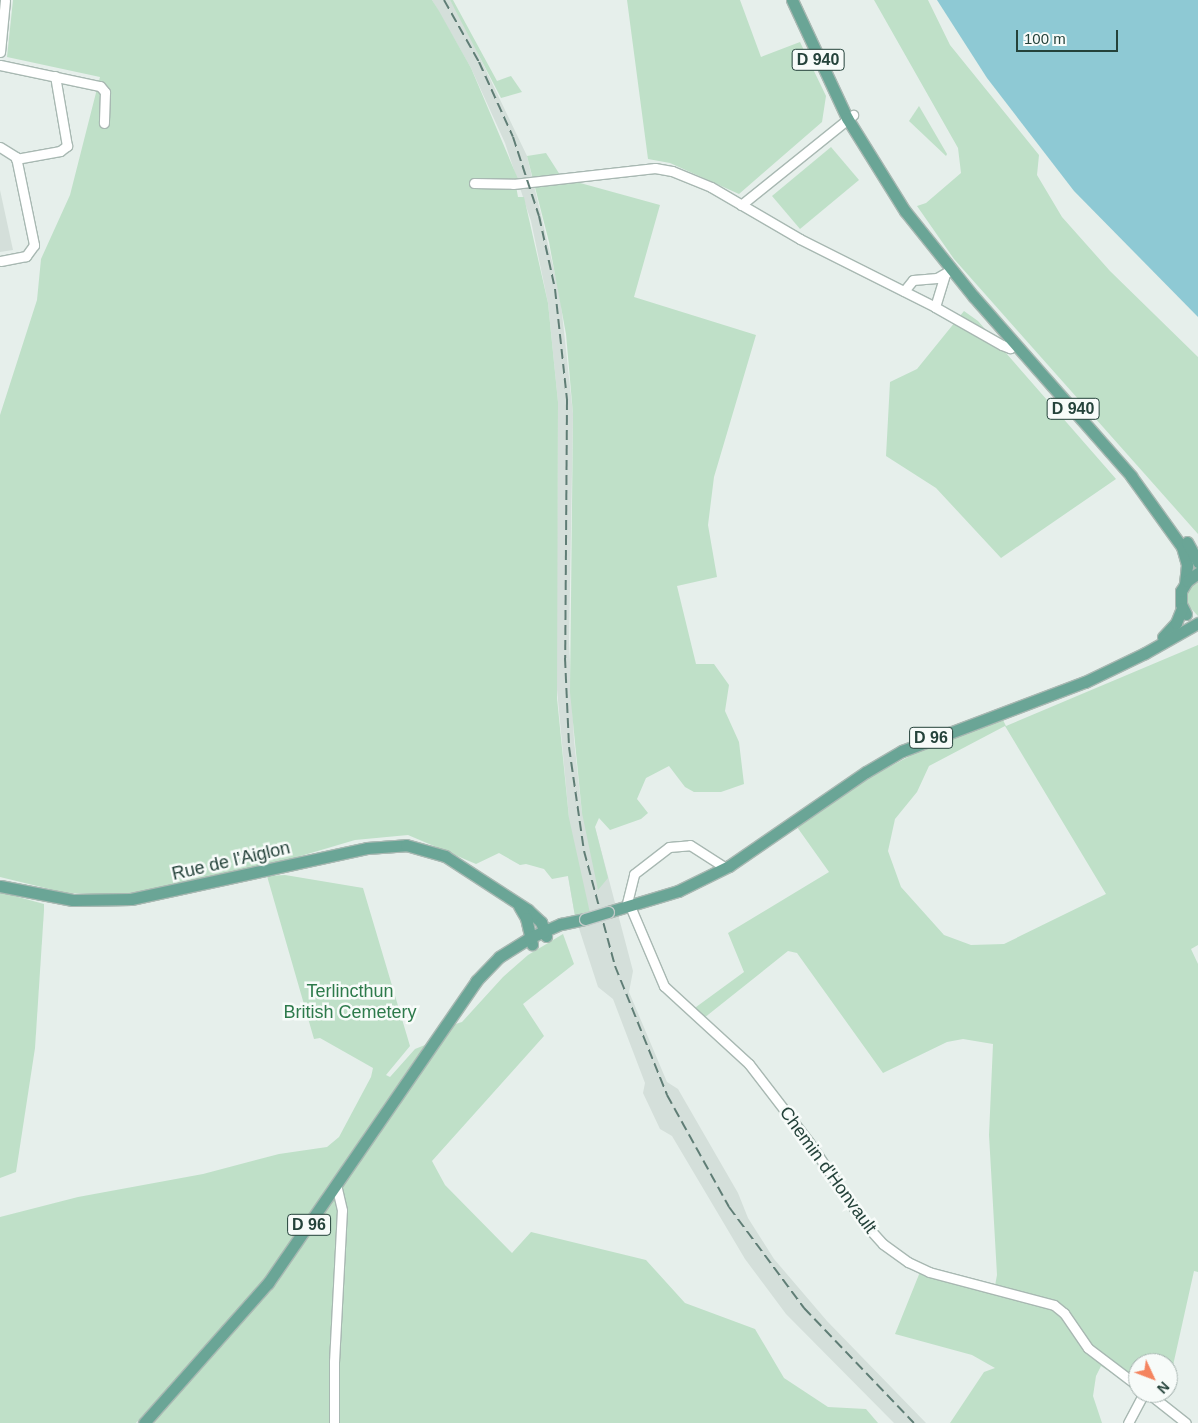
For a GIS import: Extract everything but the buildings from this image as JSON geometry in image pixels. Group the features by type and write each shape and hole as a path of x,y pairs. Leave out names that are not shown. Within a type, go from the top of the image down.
{"main road":[{"name":"D 940","path":"792,0 850,117 905,211 935,249 948,272 1015,344 1122,465 1184,551 1187,565 1185,583"},
{"name":"D 940","path":"797,0 850,117"},
{"name":"D 940","path":"1152,506 1181,534 1198,562"},
{"path":"1198,574 1185,583 1180,595 1182,608 1198,622"},
{"name":"D 96","path":"1106,673 1165,635 1176,623 1182,608"},
{"name":"D 96","path":"144,1423 258,1296 454,1011 493,963 545,933 678,891 726,868 866,772 918,744 1106,673 1198,622"},
{"name":"Rue de l'Aiglon","path":"0,886 72,900 131,899 397,844 432,851 464,869 537,917 545,933"},
{"path":"519,906 526,918 530,941"}],"street":[{"path":"0,52 5,0"},
{"path":"0,67 55,76 104,89 104,123"},
{"path":"16,159 60,151 67,146 55,76"},
{"path":"741,204 850,117"},
{"path":"0,147 11,152 16,159 33,247 26,256 0,261"},
{"path":"474,183 513,184 659,168 690,177 830,255 935,307 1002,345 1010,348 1015,344"},
{"path":"904,291 913,280 934,279 948,272"},
{"path":"935,307 948,272"},
{"path":"628,907 634,874 669,847 690,846 726,868"},
{"name":"Chemin d'Honvault","path":"628,907 664,986 752,1068 809,1142 864,1223 883,1244 903,1260 929,1272 1054,1305 1064,1313 1088,1348 1128,1378"},
{"path":"334,1423 334,1362 342,1210 336,1185"},
{"path":"1128,1423 1140,1403"},
{"path":"1159,1403 1186,1423"}],"shaded area":[{"path":"432,0 450,0 462,20 527,156 560,295 573,414 569,643 574,740 582,813 595,827 633,971 629,992 667,1082 678,1089 738,1193 748,1218 774,1259 827,1321 926,1423 894,1423 786,1314 745,1259 672,1136 660,1129 643,1093 645,1083 613,999 598,987 575,916 568,876 569,818 556,679 558,402 548,303 531,221 505,143 471,68"},
{"path":"0,190 13,250 0,252"}],"green space":[{"path":"13,0 432,0 439,11 471,68 518,179 516,186 518,197 524,197 548,303 558,402 557,698 569,818 590,913 575,916 568,876 552,879 544,869 526,864 520,865 499,853 476,864 408,835 355,840 294,858 121,895 66,893 0,877 0,415 37,300 41,259 70,195 100,77 7,57"},
{"path":"450,0 453,0 497,81 511,76 522,92 501,98"},
{"path":"627,0 740,0 761,57 800,42 826,96 822,122 739,194 670,163 648,159"},
{"path":"874,0 928,0 950,45 1039,155 1037,175 1062,217 1110,271 1198,357 1198,534 954,259 917,206 926,203 961,173 958,148"},
{"path":"919,106 947,154 946,156 909,121"},
{"path":"831,147 859,180 800,229 772,196"},
{"path":"546,153 562,178 660,205 634,297 756,335 714,477 708,525 717,577 677,586 696,664 714,664 729,685 725,711 739,742 744,784 721,792 694,792 685,787 669,766 646,778 637,799 648,813 641,819 610,830 599,818 595,827 608,878 598,890 582,813 570,692 573,414 566,334 549,242 527,156"},
{"path":"964,311 978,321 1116,479 1001,558 936,488 886,456 890,382 917,369"},
{"path":"1198,579 1198,616 1185,602 1186,592"},
{"path":"1198,645 1198,945 1191,949 1198,964 1198,1272 1194,1271 1176,1353 1128,1353 1128,1384 1101,1366 1096,1376 1093,1396 1102,1423 950,1423 984,1372 995,1368 972,1355 895,1334 920,1272 994,1291 997,1275 989,1135 993,1044 963,1039 947,1042 883,1073 797,953 788,951 704,1018 692,1010 744,972 728,933 829,872 797,827 874,775 923,749 1003,720 1006,726","holes":["1005,726 1106,894 1004,944 971,945 944,935 901,887 888,851 895,819 917,792 929,766"]},
{"name":"Terlincthun British Cemetery","path":"285,875 363,888 410,1046 386,1075 390,1077 415,1049 425,1045 258,1288 136,1423 0,1423 0,1217 78,1197 203,1174 279,1154 327,1147 339,1137 371,1077 373,1068 320,1038 314,1039 267,876"},
{"path":"0,892 44,904 44,910 35,1048 16,1172 0,1178"},
{"path":"563,934 574,964 523,1004 544,1036 432,1161 445,1185 512,1253 531,1232 646,1260 685,1303 755,1329 784,1378 828,1407 866,1409 878,1423 151,1423 281,1277 449,1026 462,1022 503,977 528,955"}],"water":[{"path":"937,0 1198,0 1198,317 1074,191 987,78"}],"railway":[{"path":"444,0 479,62 513,137 539,216 555,289 567,400 565,658 569,747 584,851 615,966 667,1095 729,1207 804,1308 914,1423"}]}
